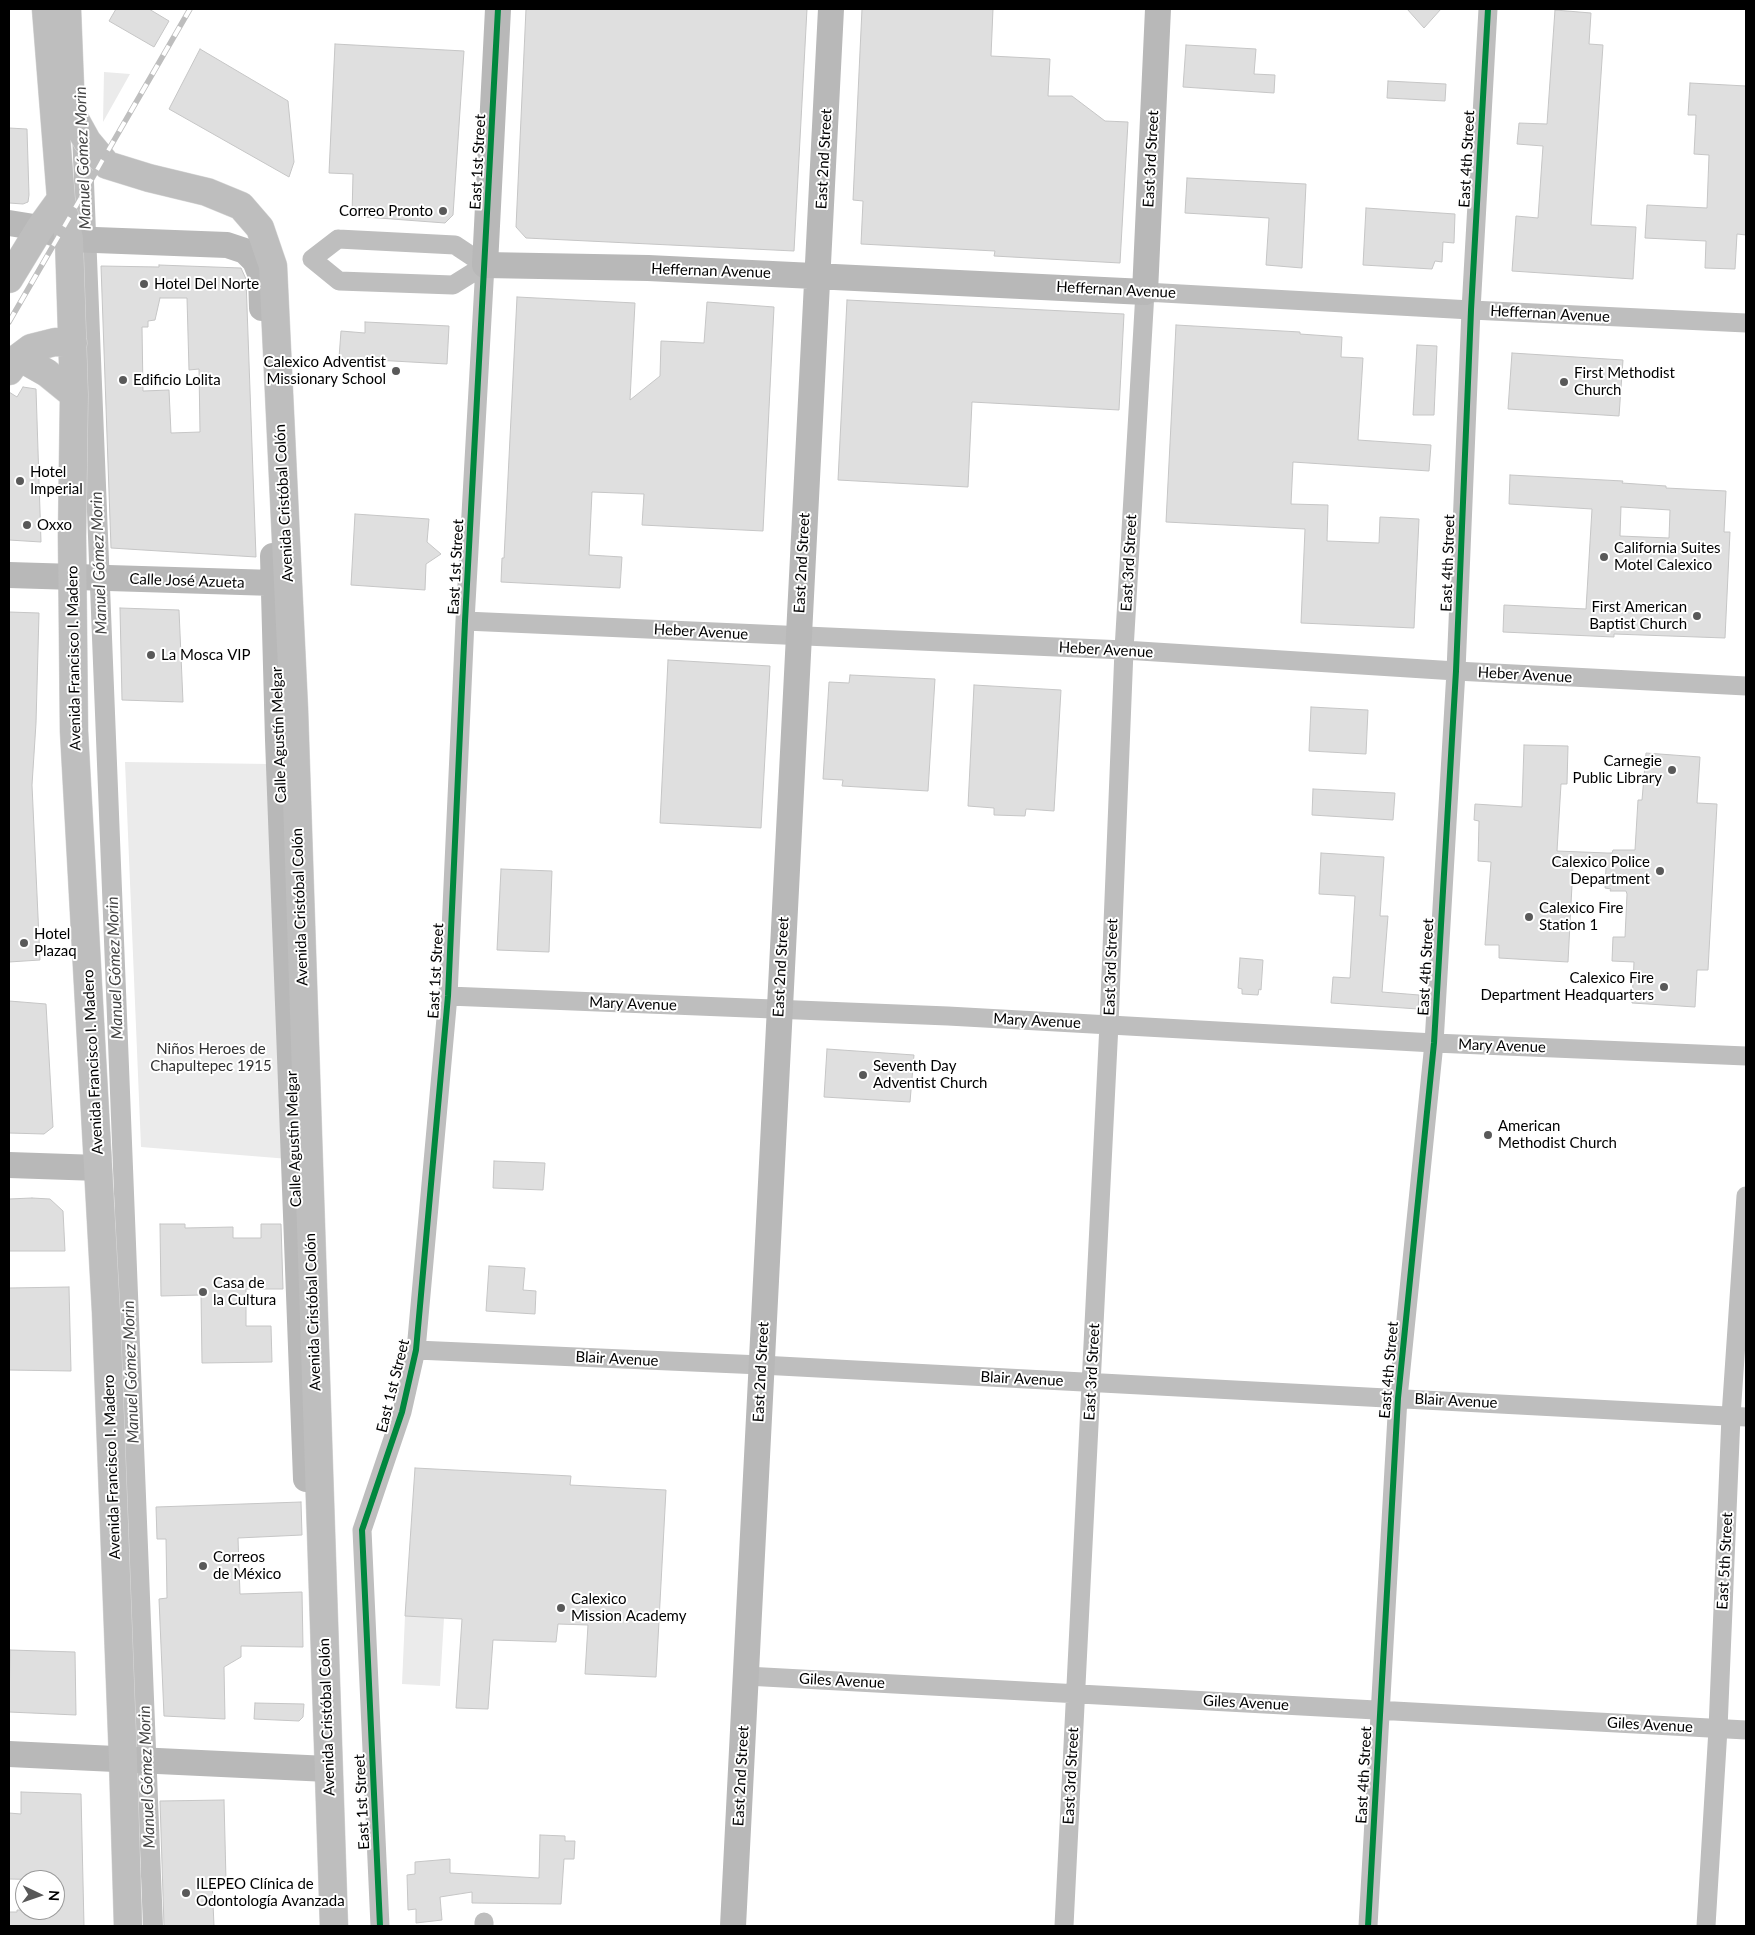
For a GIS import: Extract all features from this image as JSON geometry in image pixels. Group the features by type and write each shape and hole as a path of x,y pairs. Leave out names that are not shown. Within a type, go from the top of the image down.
{"main road":[{"name":"Avenida Francisco I. Madero","path":"46,9 61,199 69,238 74,342 72,577 74,731 99,1168 128,1926"},
{"name":"Avenida Cristóbal Colón","path":"67,9 71,112 87,142 107,165 149,178 207,192 241,206 260,228 273,266 294,709 334,1926"},
{"path":"9,279 40,228 61,199"},
{"path":"11,367 31,348 47,344 74,342"},
{"path":"11,367 47,373 74,395"}],"street":[{"name":"East 1st Street","path":"380,1926 362,1530 402,1412 416,1350 448,996 465,622 498,9"},
{"name":"East 2nd Street","path":"733,1926 831,9"},
{"name":"East 3rd Street","path":"1064,1926 1074,1695 1092,1382 1109,1024 1124,650 1145,292 1158,9"},
{"name":"East 4th Street","path":"1368,1926 1398,1398 1434,1043 1456,671 1471,310 1488,9"},
{"name":"Calle Agustín Melgar","path":"9,223 40,228 69,238 227,245 246,251 255,262 261,276 309,1551 312,1600 325,1641"},
{"path":"338,239 455,244 484,265 453,285 339,281 312,259 338,239"},
{"name":"Heffernan Avenue","path":"484,265 648,268 818,275 1746,323"},
{"name":"Calle José Azueta","path":"9,575 274,583"},
{"name":"Heber Avenue","path":"465,622 1124,650 1456,671 1746,686"},
{"name":"Mary Avenue","path":"448,996 1109,1024 1434,1043 1746,1056"},
{"path":"9,1165 99,1168"},
{"name":"East 5th Street","path":"1706,1926 1739,1416 1746,1196"},
{"name":"Blair Avenue","path":"416,1350 761,1365 1739,1416"},
{"name":"Giles Avenue","path":"746,1676 1746,1730"},
{"path":"9,1754 328,1769"}],"green space":[{"path":"104,72 130,74 103,122"},
{"name":"Niños Heroes de Chapultepec 1915","path":"125,762 270,764 289,1159 141,1147"},
{"path":"405,1616 444,1618 440,1686 402,1684"}],"building":[{"path":"116,9 149,9 169,21 154,47 109,21"},
{"path":"526,9 807,9 794,251 526,238 516,227"},
{"path":"862,9 993,9 991,56 1050,59 1048,96 1072,96 1105,121 1128,122 1120,263 994,256 995,251 861,244 863,201 853,200"},
{"path":"1407,9 1441,9 1424,28"},
{"path":"1555,10 1591,13 1589,44 1603,45 1591,225 1636,227 1633,279 1512,271 1516,216 1538,218 1543,146 1517,144 1519,123 1547,124"},
{"path":"335,44 464,51 453,215 445,223 352,216 353,174 329,173"},
{"path":"1186,45 1256,49 1254,74 1275,75 1274,93 1183,87"},
{"path":"200,49 288,101 294,162 289,177 169,109"},
{"path":"1388,81 1446,84 1445,101 1387,98"},
{"path":"1690,83 1746,86 1746,235 1737,234 1735,269 1705,268 1706,241 1645,238 1647,205 1707,208 1709,155 1694,154 1696,115 1688,115"},
{"path":"9,128 27,129 29,195 28,202 23,204 9,203"},
{"path":"1187,178 1306,184 1302,268 1266,265 1269,218 1185,213"},
{"path":"1366,208 1455,214 1454,243 1443,242 1442,262 1435,261 1432,269 1363,265"},
{"path":"159,265 241,268 246,279 256,557 111,548 101,266 159,267","holes":["160,298 187,298 189,370 199,369 200,432 171,433 169,390 143,391 142,327 148,327 148,321 155,320"]},
{"path":"517,297 635,303 630,400 660,376 661,341 704,343 707,302 774,307 763,531 642,525 644,494 592,492 589,555 622,557 620,588 501,582 502,558 504,558"},
{"path":"847,300 1124,314 1119,410 972,402 968,487 838,480"},
{"path":"365,322 449,326 447,364 339,358 341,331 365,333"},
{"path":"1176,325 1300,332 1300,334 1342,337 1341,357 1363,358 1358,440 1431,445 1429,471 1293,462 1291,504 1328,505 1327,541 1379,543 1380,517 1419,519 1414,628 1301,623 1305,529 1166,522"},
{"path":"1417,345 1437,346 1434,415 1413,415"},
{"path":"1512,353 1623,360 1619,416 1508,409"},
{"path":"23,387 36,389 41,542 9,540 9,392 17,397"},
{"path":"1510,475 1623,481 1622,483 1666,486 1666,488 1726,491 1724,532 1730,532 1725,638 1614,634 1614,637 1503,632 1504,605 1586,609 1592,509 1509,504","holes":["1621,507 1670,510 1669,538 1620,536"]},
{"path":"355,514 429,519 427,542 441,554 426,564 425,590 351,585"},
{"name":"La Mosca VIP","path":"120,608 179,610 183,702 122,700"},
{"path":"9,612 39,613 32,785 40,960 9,962"},
{"path":"668,660 770,666 761,828 660,823"},
{"path":"850,675 935,679 928,791 842,786 843,780 823,779 829,682 849,683"},
{"path":"974,685 1061,690 1054,811 1026,809 1025,816 994,815 994,808 968,806"},
{"path":"1311,707 1368,710 1366,754 1309,751"},
{"path":"1524,745 1568,746 1567,784 1561,784 1557,851 1612,853 1613,850 1635,850 1638,800 1642,800 1646,753 1700,757 1697,803 1717,804 1708,970 1697,970 1695,1007 1632,1003 1634,962 1612,961 1613,937 1625,937 1627,894 1626,891 1610,891 1611,889 1605,888 1606,867 1573,866 1568,962 1499,958 1499,945 1485,945 1491,862 1478,861 1479,821 1474,820 1475,804 1522,807"},
{"path":"1313,789 1395,793 1393,820 1312,815"},
{"path":"1321,853 1384,857 1380,916 1388,916 1382,992 1419,995 1418,1009 1331,1003 1333,977 1350,978 1355,896 1319,894"},
{"path":"501,869 552,871 549,952 497,950"},
{"path":"1240,958 1263,960 1261,990 1259,989 1258,995 1242,994 1242,989 1238,988"},
{"path":"9,1001 46,1004 53,1127 44,1134 9,1133"},
{"path":"827,1049 914,1055 910,1102 824,1097"},
{"path":"494,1161 545,1163 543,1190 493,1188"},
{"path":"9,1199 50,1199 63,1211 65,1251 9,1251"},
{"name":"Casa de la Cultura","path":"160,1224 185,1224 185,1228 233,1227 233,1238 261,1238 261,1224 281,1224 283,1289 246,1289 246,1326 271,1326 272,1362 202,1363 201,1295 161,1296"},
{"path":"489,1266 525,1268 523,1290 536,1291 535,1314 486,1311"},
{"path":"69,1287 71,1371 9,1370 9,1288"},
{"path":"415,1468 571,1476 570,1485 666,1490 656,1677 585,1674 588,1625 558,1624 556,1642 493,1640 488,1709 456,1708 462,1619 405,1616"},
{"name":"Correos de México","path":"301,1502 302,1535 238,1538 240,1594 302,1592 303,1647 241,1646 241,1657 224,1667 225,1719 164,1716 159,1599 167,1598 166,1539 157,1539 156,1507"},
{"path":"10,1650 75,1652 76,1715 9,1712"},
{"path":"255,1703 304,1704 303,1717 299,1721 254,1719"},
{"path":"21,1792 81,1794 84,1926 9,1926 9,1912 15,1912 15,1920 65,1920 65,1870 15,1870 15,1879 9,1879 9,1813 21,1814"},
{"path":"224,1800 226,1880 212,1880 214,1926 164,1926 160,1801"},
{"path":"540,1835 565,1836 565,1841 575,1841 574,1859 564,1859 561,1904 472,1903 472,1892 440,1897 442,1920 416,1923 416,1909 408,1910 407,1875 415,1874 415,1862 450,1859 450,1873 539,1878"}],"waterway":[{"name":"Manuel Gómez Morin","path":"82,132 153,1926"}],"railway":[{"path":"9,322 190,9"}],"cycle path":[{"path":"380,1926 362,1530 402,1412 416,1350 448,996 465,621 498,9"},
{"path":"1368,1926 1398,1398 1434,1043 1456,671 1471,310 1488,9"}],"place":[{"name":"Correo Pronto","path":"443,211"},
{"name":"Hotel Del Norte","path":"144,284"},
{"name":"Calexico Adventist Missionary School","path":"396,371"},
{"name":"Edificio Lolita","path":"123,380"},
{"name":"First Methodist Church","path":"1564,382"},
{"name":"Hotel Imperial","path":"20,481"},
{"name":"Oxxo","path":"27,525"},
{"name":"California Suites Motel Calexico","path":"1604,557"},
{"name":"First American Baptist Church","path":"1697,616"},
{"name":"La Mosca VIP","path":"151,655"},
{"name":"Carnegie Public Library","path":"1672,770"},
{"name":"Calexico Police Department","path":"1660,871"},
{"name":"Calexico Fire Station 1","path":"1529,917"},
{"name":"Hotel Plazaq","path":"24,943"},
{"name":"Calexico Fire Department Headquarters","path":"1664,987"},
{"name":"Seventh Day Adventist Church","path":"863,1075"},
{"name":"American Methodist Church","path":"1488,1135"},
{"name":"Casa de la Cultura","path":"203,1292"},
{"name":"Correos de México","path":"203,1566"},
{"name":"Calexico Mission Academy","path":"561,1608"},
{"name":"ILEPEO Clínica de Odontología Avanzada","path":"186,1893"}]}
